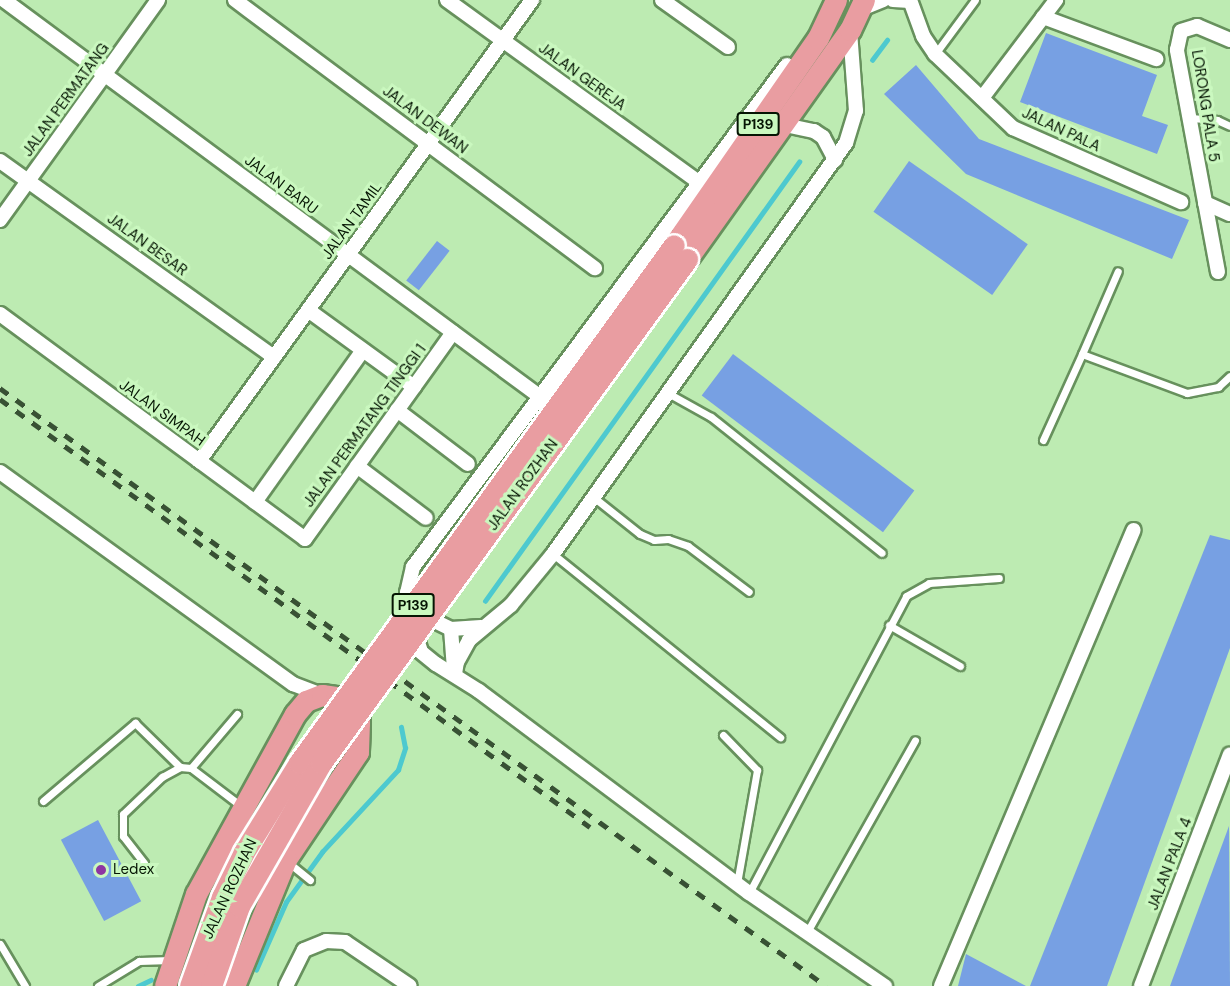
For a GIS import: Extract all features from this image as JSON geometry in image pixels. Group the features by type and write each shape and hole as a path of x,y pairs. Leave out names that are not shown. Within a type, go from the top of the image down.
{"main road":[{"name":"JALAN ROZHAN","path":"211,986 239,906 321,763 680,252 818,38 835,0"},
{"name":"JALAN ROZHAN","path":"190,986 235,870 298,763 680,252 785,125 850,30 863,4"},
{"path":"165,986 171,960 196,894 242,806 295,714 306,701 322,695 336,697 355,711 361,738 358,752 290,864 234,986"}],"street":[{"name":"JALAN BARU","path":"4,0 538,396"},
{"name":"JALAN PERMATANG","path":"0,220 158,0"},
{"name":"JALAN DEWAN","path":"235,0 595,268"},
{"name":"JALAN GEREJA","path":"447,0 697,181"},
{"name":"JALAN TAMIL","path":"200,461 532,0"},
{"path":"662,0 728,47"},
{"path":"835,0 697,181 413,567 407,593 414,607 416,641 421,652 456,674 743,888 885,986"},
{"path":"863,4 883,0"},
{"name":"JALAN PALA","path":"893,0 910,0 923,36 935,54 1013,128 1181,202"},
{"path":"982,98 1056,0"},
{"path":"1043,17 1156,59"},
{"name":"LORONG PALA 5","path":"1218,272 1178,50 1181,31 1197,26 1230,40"},
{"path":"456,674 462,650 481,627 511,605 553,554 666,392 835,160 852,129 856,111 850,30"},
{"path":"785,125 814,131 835,160"},
{"name":"JALAN BESAR","path":"0,161 274,357"},
{"path":"1205,203 1230,214"},
{"path":"308,310 414,387"},
{"name":"JALAN SIMPAH","path":"0,314 305,539"},
{"name":"JALAN PERMATANG TINGGI 1","path":"305,539 453,332"},
{"path":"255,502 363,350"},
{"path":"397,410 468,464"},
{"path":"357,466 426,518"},
{"path":"0,472 293,684 322,695"},
{"path":"941,986 1134,530"},
{"path":"414,607 435,624 451,629 481,627"},
{"path":"451,629 456,674"},
{"name":"JALAN PALA 4","path":"1142,986 1230,754"},
{"path":"286,986 304,950 326,941 345,942 410,986"}],"lane":[{"path":"935,54 975,0"},
{"path":"1190,118 1217,120 1230,126"},
{"path":"1043,440 1118,271"},
{"path":"1082,354 1187,393 1218,387 1230,376"},
{"path":"666,392 711,417 882,553"},
{"path":"592,496 640,534 654,540 668,539 688,546 749,592"},
{"path":"553,554 780,737"},
{"path":"743,888 906,596 929,583 999,578"},
{"path":"889,625 960,666"},
{"path":"191,768 237,714"},
{"path":"43,801 135,723 180,767"},
{"path":"723,735 757,770 743,888"},
{"path":"807,932 915,740"},
{"path":"144,863 123,836 123,814 162,777 180,767 191,768 242,806"},
{"path":"290,864 310,880"},
{"path":"0,944 26,986"},
{"path":"98,986 139,962 171,960"}],"building":[{"path":"1046,33 1157,75 1142,116 1168,125 1157,154 1020,102"},
{"path":"916,65 979,139 1189,220 1172,259 966,174 884,94"},
{"path":"909,161 1028,244 992,295 873,212"},
{"path":"437,241 450,251 419,290 406,280"},
{"path":"733,354 914,491 883,532 702,396"},
{"path":"1210,535 1230,540 1230,648 1107,986 1030,986"},
{"name":"Ledex","path":"98,820 141,901 104,921 61,840"},
{"path":"1229,826 1230,986 1170,986"},
{"path":"966,954 1026,986 958,986"}],"waterway":[{"path":"872,60 887,40"},
{"path":"485,601 799,162"},
{"path":"256,970 286,902 322,852 398,770 405,748 401,727"},
{"path":"138,986 151,980"}],"railway":[{"path":"0,388 826,986"},
{"path":"0,399 590,827"}],"place":[{"name":"Ledex","path":"101,870"}]}
